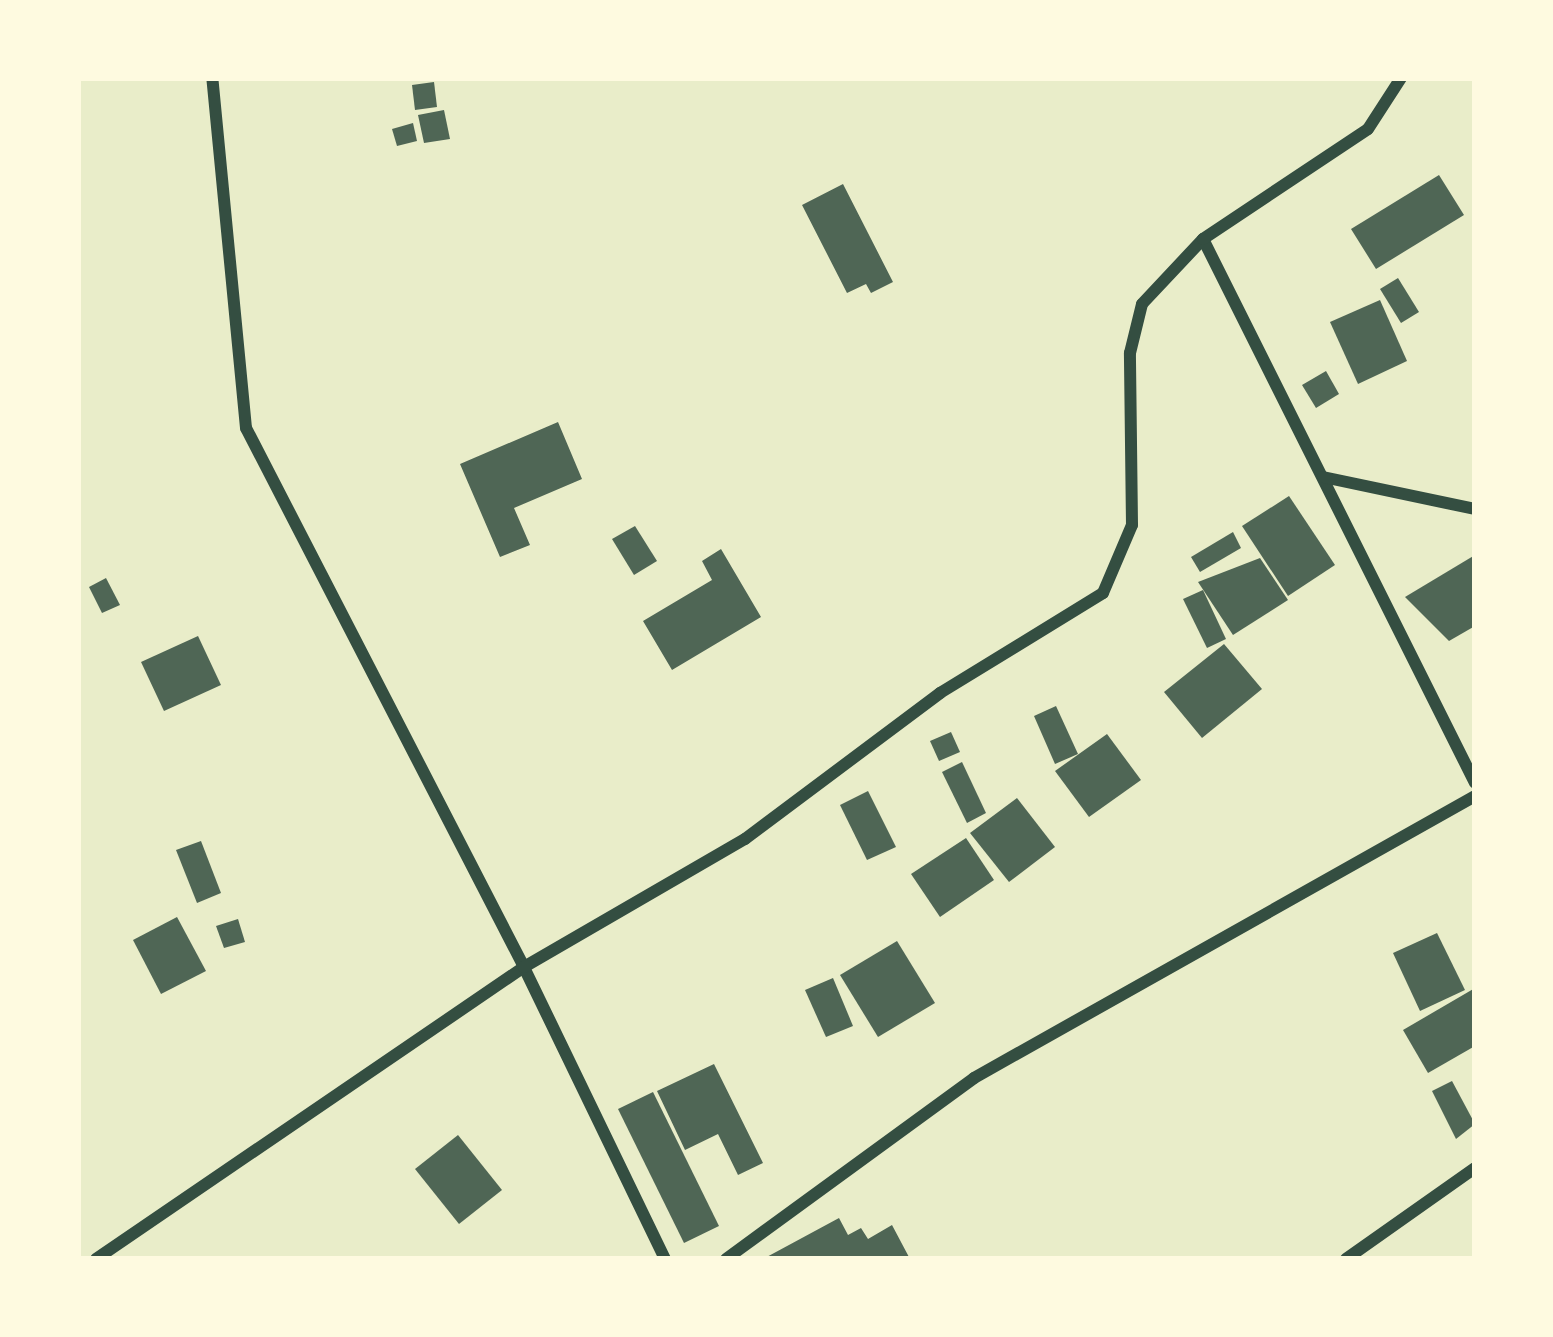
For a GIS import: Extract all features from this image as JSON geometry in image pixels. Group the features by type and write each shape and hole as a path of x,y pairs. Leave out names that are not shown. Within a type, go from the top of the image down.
{"street":[{"path":"212,78 246,428 524,967 665,1259"},
{"path":"96,1259 524,967 746,839 940,692 1103,592 1132,525 1130,353 1142,304 1203,238 1368,129 1401,78"},
{"path":"1203,238 1475,783"},
{"path":"1323,477 1475,509"},
{"path":"726,1259 974,1078 1475,796"},
{"path":"1346,1259 1475,1168"}],"building":[{"path":"434,82 437,107 415,110 412,85"},
{"path":"444,110 450,139 424,143 418,115"},
{"path":"413,123 417,141 397,146 392,129"},
{"path":"1439,175 1464,215 1376,269 1351,229"},
{"path":"843,184 893,282 871,293 866,284 847,293 802,205"},
{"path":"1398,278 1419,312 1401,323 1380,289"},
{"path":"1380,300 1407,361 1358,384 1330,322"},
{"path":"1326,371 1339,394 1316,408 1302,385"},
{"path":"558,422 582,479 514,508 530,545 500,557 460,464"},
{"path":"1289,496 1335,565 1288,596 1242,526"},
{"path":"635,526 657,561 634,575 612,539"},
{"path":"1233,532 1241,548 1200,572 1191,557"},
{"path":"721,549 761,617 672,670 643,621 712,580 702,561"},
{"path":"1475,555 1475,626 1449,641 1405,597"},
{"path":"1260,558 1288,600 1233,635 1198,582"},
{"path":"106,578 120,605 102,613 89,587"},
{"path":"1203,590 1226,639 1207,648 1183,599"},
{"path":"198,636 221,685 164,711 141,662"},
{"path":"1224,644 1262,689 1202,738 1164,692"},
{"path":"1056,706 1078,754 1055,764 1034,716"},
{"path":"951,732 960,752 939,761 930,741"},
{"path":"1107,734 1141,780 1089,817 1055,771"},
{"path":"962,762 986,813 967,823 942,772"},
{"path":"868,791 896,847 867,860 840,805"},
{"path":"1017,798 1055,847 1009,882 970,833"},
{"path":"966,838 994,880 940,917 911,874"},
{"path":"201,841 221,893 197,903 176,850"},
{"path":"177,917 206,971 161,994 133,940"},
{"path":"238,919 245,942 224,948 216,926"},
{"path":"1437,933 1465,990 1420,1011 1393,953"},
{"path":"897,941 935,1003 878,1037 840,975"},
{"path":"833,978 853,1026 826,1037 805,990"},
{"path":"1475,988 1475,1046 1428,1073 1403,1030"},
{"path":"714,1064 763,1163 738,1175 718,1134 685,1150 657,1091"},
{"path":"1452,1081 1475,1124 1456,1139 1432,1091"},
{"path":"653,1092 719,1226 684,1243 618,1109"},
{"path":"458,1135 502,1190 459,1224 415,1169"},
{"path":"839,1218 848,1235 861,1228 868,1239 892,1225 910,1259 763,1259"}]}
